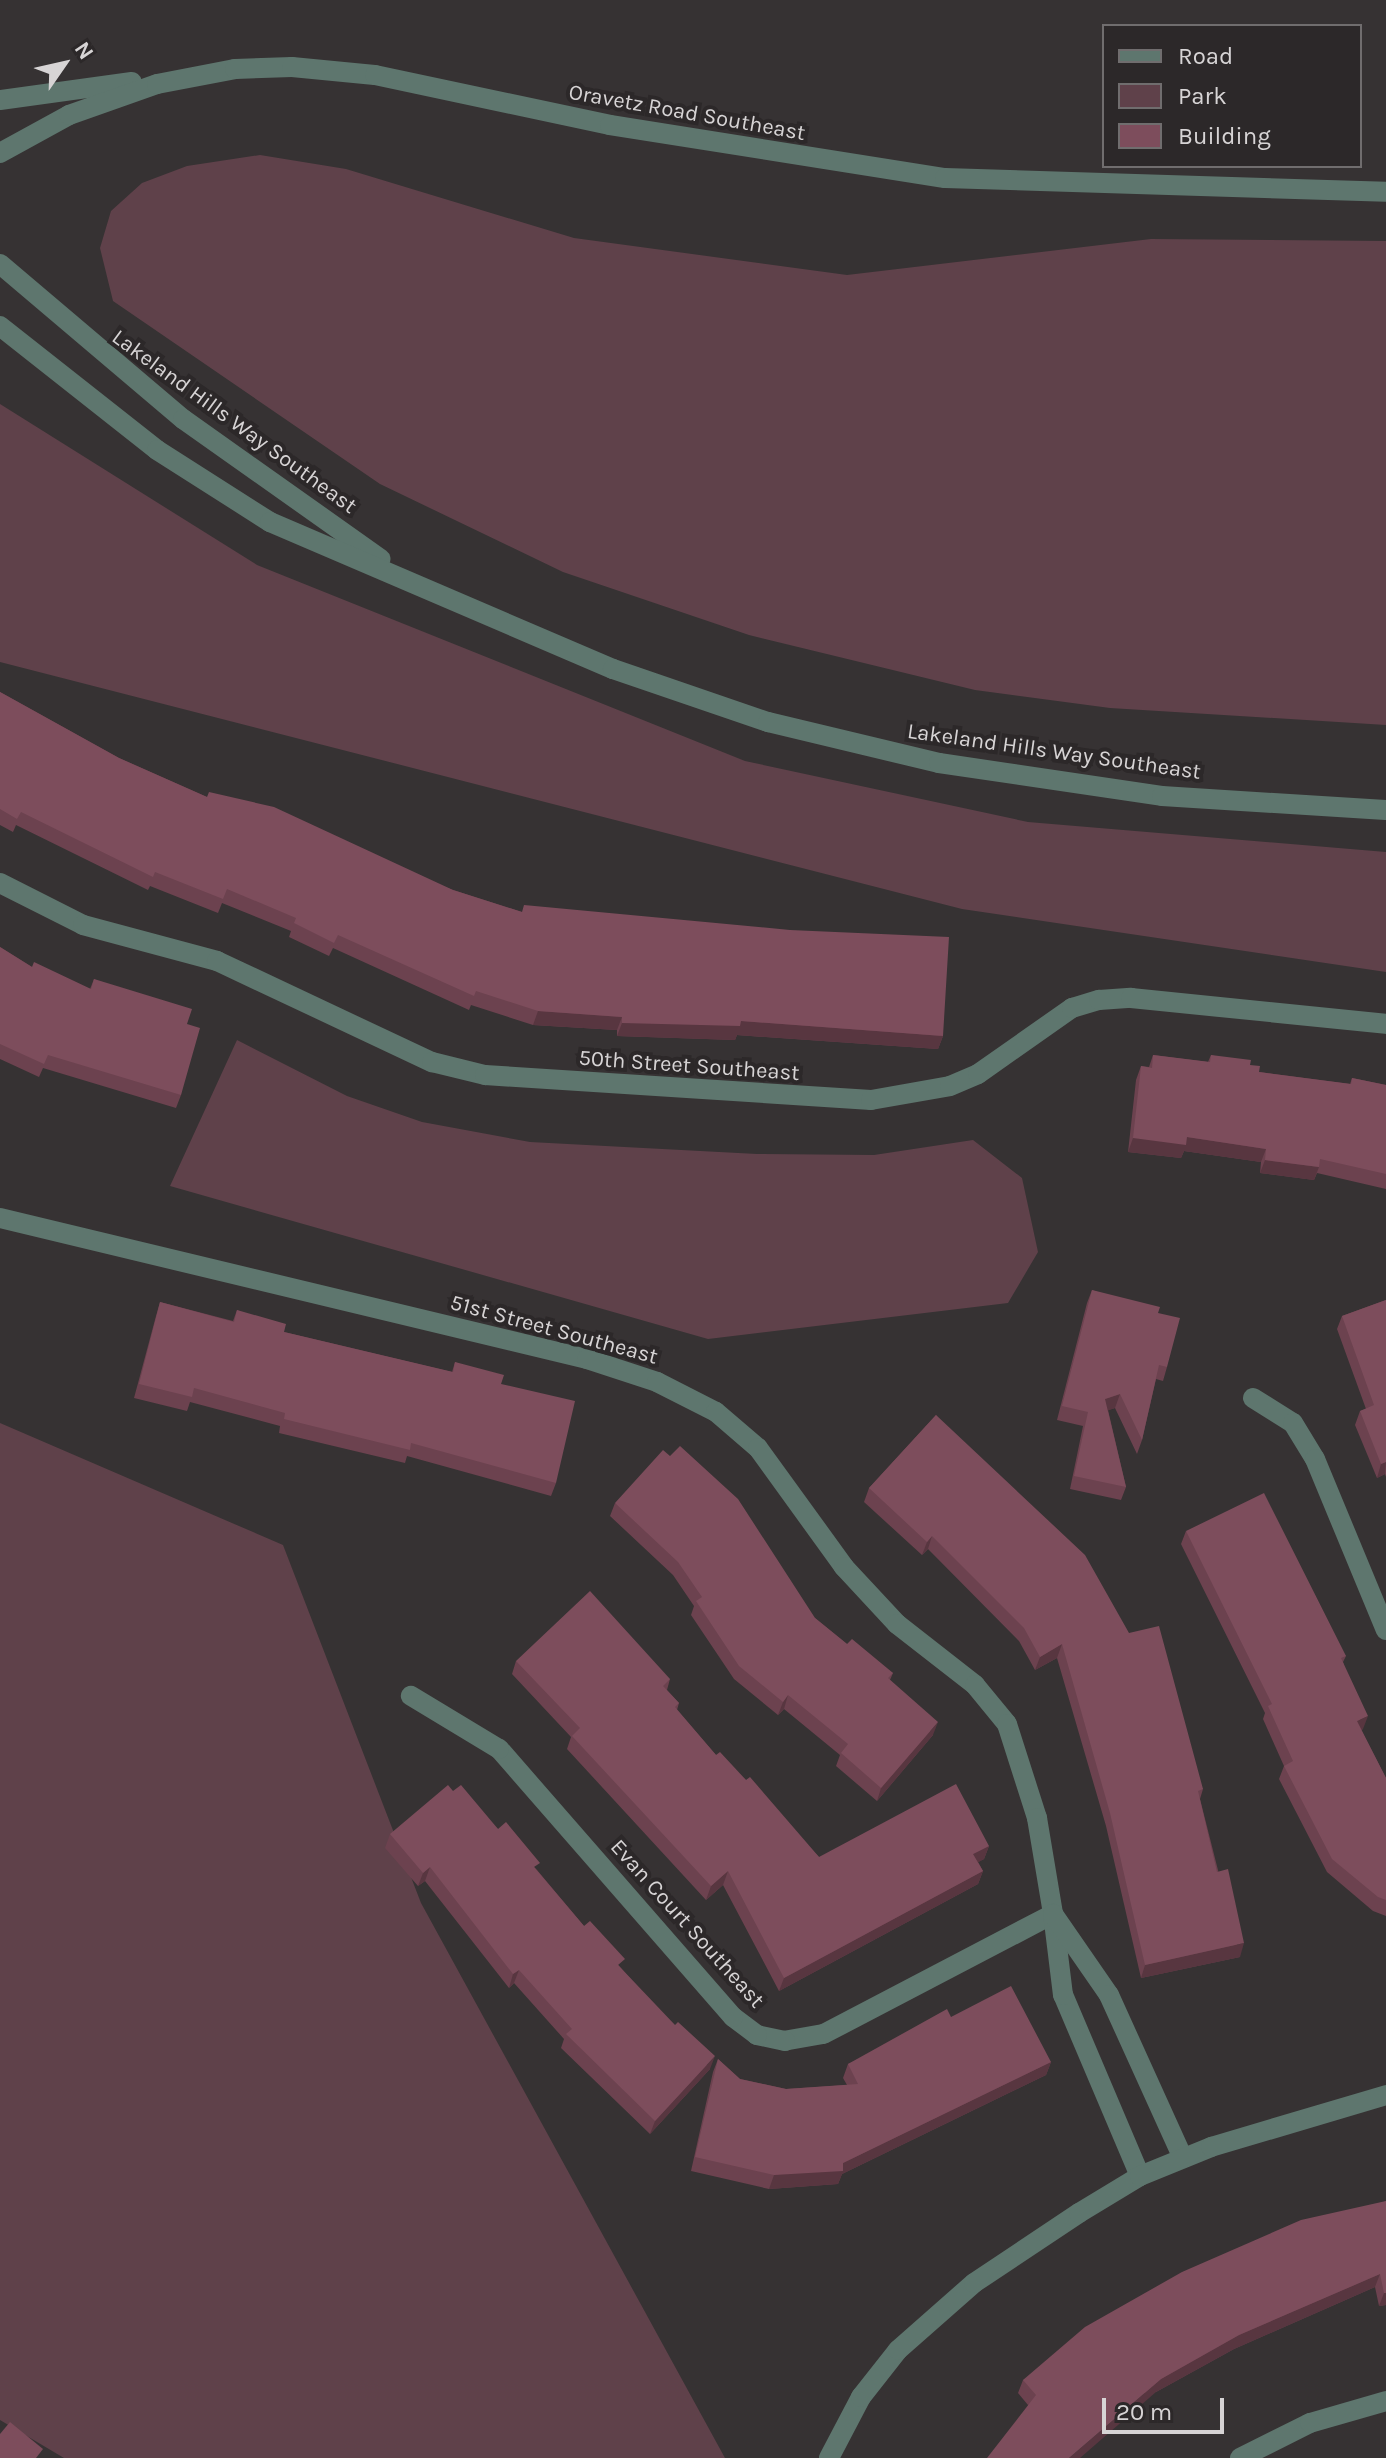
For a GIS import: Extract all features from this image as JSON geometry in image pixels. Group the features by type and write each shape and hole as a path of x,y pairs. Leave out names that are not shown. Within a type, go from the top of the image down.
{"street":[{"name":"Oravetz Road Southeast","path":"0,153 49,124 121,95 235,69 292,67 375,75 610,125 945,178 1386,192"},
{"path":"0,100 235,69"},
{"name":"Lakeland Hills Way Southeast","path":"0,264 183,419 410,579"},
{"name":"Lakeland Hills Way Southeast","path":"0,326 157,450 270,522 410,579 613,669 768,722 908,755 1162,796 1386,810"},
{"name":"50th Street Southeast","path":"0,883 83,925 217,961 432,1062 485,1075 871,1100 950,1086 978,1074 1072,1008 1099,1000 1131,998 1386,1024"},
{"name":"51st Street Southeast","path":"0,1218 587,1359 657,1382 716,1412 758,1448 844,1567 876,1601 975,1685 1007,1724 1037,1818 1063,1995 1140,2176"},
{"path":"1253,1398 1293,1423 1315,1459 1386,1630"},
{"name":"Evan Court Southeast","path":"411,1696 499,1749 733,2017 757,2035 785,2041 823,2034 1053,1914"},
{"name":"51st Street Southeast","path":"1053,1914 1109,1995 1183,2158"},
{"path":"829,2458 861,2397 898,2350 974,2283 1140,2176 1183,2158 1386,2095"},
{"path":"1240,2458 1310,2423 1386,2401"}],"green space":[{"path":"260,155 346,169 574,238 847,275 1151,239 1386,241 1386,725 1110,708 975,690 749,635 563,572 380,484 113,301 100,248 111,211 142,183 187,166"},
{"path":"0,404 257,565 745,761 1028,822 1386,852 1386,972 962,909 0,662"},
{"path":"237,1040 347,1096 422,1122 530,1142 757,1154 874,1155 973,1140 1022,1178 1038,1252 1008,1303 708,1339 170,1186"},
{"path":"0,1423 283,1545 421,1903 725,2458 64,2458 0,2420"}],"building":[{"path":"0,692 119,758 207,797 209,792 274,807 453,890 522,912 524,905 790,930 949,937 943,1036 741,1021 740,1026 622,1023 622,1017 538,1011 476,991 474,996 338,935 334,943 294,923 296,918 227,889 223,899 155,872 153,877 21,812 17,819 0,809"},
{"path":"0,947 32,967 34,962 91,989 94,979 192,1009 187,1024 200,1028 181,1095 48,1055 44,1064 0,1044"},
{"path":"1153,1055 1210,1062 1211,1055 1251,1060 1250,1065 1260,1066 1259,1072 1351,1084 1352,1078 1386,1085 1386,1174 1320,1159 1319,1167 1265,1160 1266,1149 1187,1137 1186,1145 1133,1138 1141,1066 1152,1068"},
{"path":"1092,1290 1160,1307 1158,1313 1180,1318 1167,1367 1159,1365 1142,1440 1120,1394 1105,1399 1126,1487 1074,1476 1088,1412 1062,1406"},
{"path":"1386,1300 1386,1462 1381,1464 1360,1411 1374,1405 1342,1316"},
{"path":"160,1302 234,1322 237,1310 286,1324 284,1332 453,1372 455,1362 504,1375 501,1384 575,1401 556,1483 411,1443 410,1450 284,1419 285,1413 194,1388 192,1397 139,1384"},
{"path":"936,1415 1085,1555 1129,1633 1159,1626 1203,1789 1198,1791 1217,1872 1228,1869 1244,1943 1145,1965 1110,1813 1062,1644 1040,1657 1024,1628 932,1536 927,1542 869,1488"},
{"path":"680,1446 738,1499 815,1618 847,1644 852,1639 893,1673 888,1678 938,1722 881,1788 841,1753 848,1744 788,1695 783,1702 739,1666 696,1601 702,1597 678,1562 615,1503 663,1450 670,1456"},
{"path":"1264,1493 1346,1656 1341,1658 1368,1716 1357,1721 1386,1778 1386,1900 1378,1897 1332,1859 1284,1766 1293,1761 1268,1706 1272,1704 1186,1531"},
{"path":"590,1591 670,1679 663,1686 679,1703 675,1707 716,1755 720,1752 746,1780 750,1777 819,1857 956,1784 989,1846 973,1854 983,1871 784,1978 728,1871 711,1886 572,1736 580,1728 516,1661"},
{"path":"448,1785 453,1791 461,1785 498,1829 506,1822 540,1863 534,1867 584,1926 590,1921 625,1959 618,1965 675,2025 678,2022 715,2056 655,2121 566,2034 572,2029 519,1970 513,1974 430,1867 423,1873 390,1834"},
{"path":"1011,1986 1051,2062 843,2163 843,2171 774,2175 695,2157 718,2059 740,2079 786,2089 858,2084 848,2064 947,2009 951,2017"},
{"path":"1386,2201 1386,2293 1380,2274 1239,2335 1161,2379 1069,2458 987,2458 1036,2395 1023,2380 1085,2327 1182,2272 1301,2220"},
{"path":"10,2422 43,2449 36,2458 0,2458 0,2434"}]}
